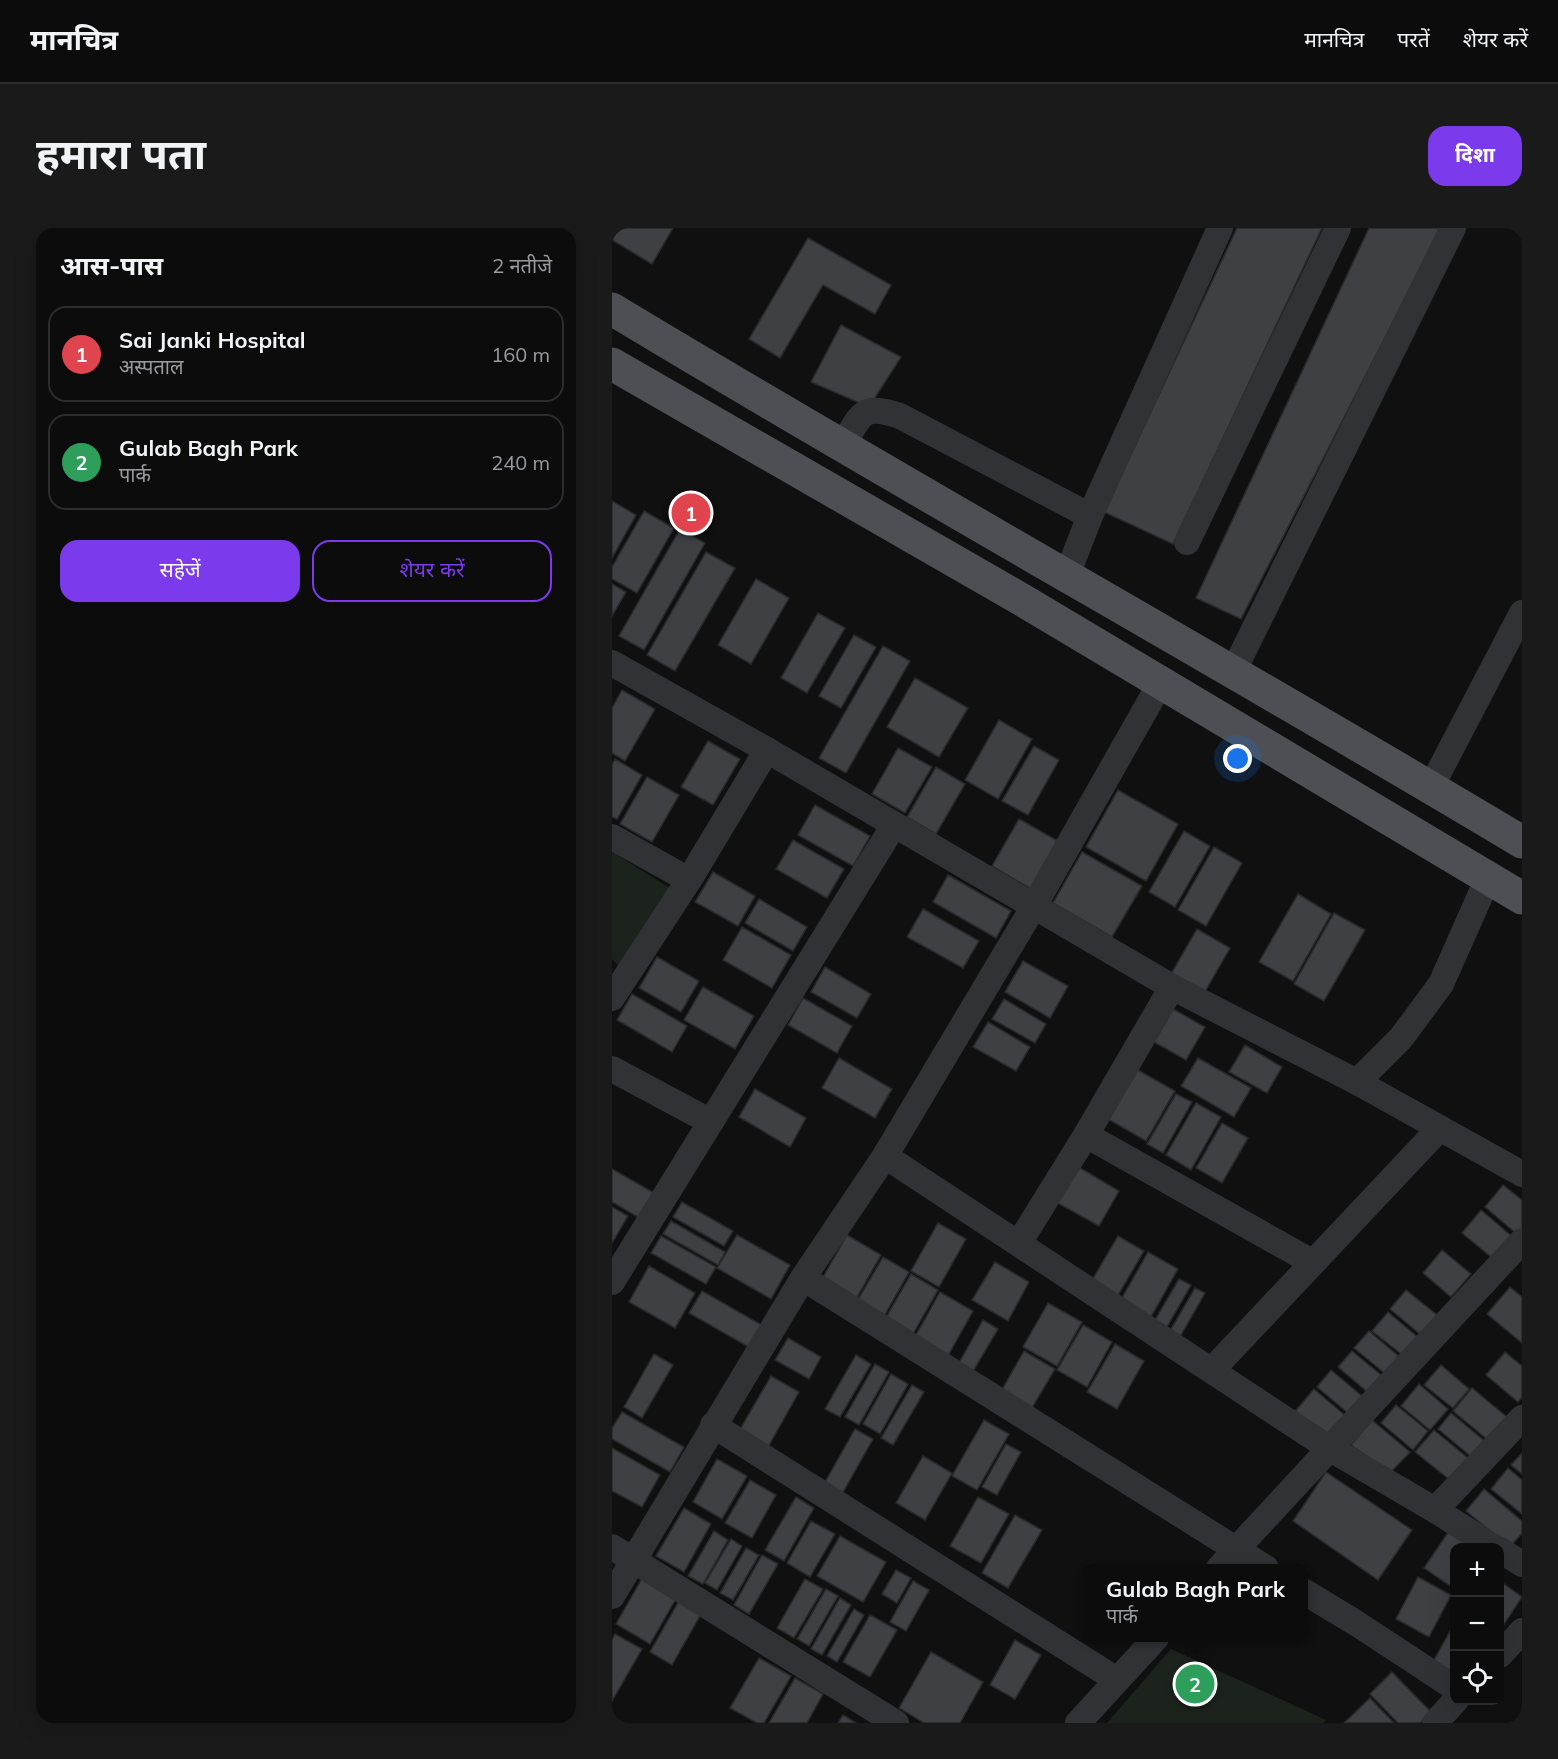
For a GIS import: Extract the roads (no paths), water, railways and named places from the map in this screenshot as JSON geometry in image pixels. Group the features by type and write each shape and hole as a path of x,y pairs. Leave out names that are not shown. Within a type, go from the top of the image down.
{"main road":[{"path":"612,309 842,447 1067,575 1522,842"},
{"path":"612,364 1024,601 1522,898"}],"street":[{"path":"1067,575 1090,516 1220,228"},
{"path":"1187,542 1338,228"},
{"path":"1233,672 1453,228"},
{"path":"842,447 861,416 869,410 881,410 900,416 1090,516"},
{"path":"1431,787 1522,613"},
{"path":"612,663 766,750 1172,987 1357,1082 1522,1174"},
{"path":"612,1596 622,1553 713,1425 803,1278 885,1156 1034,906 1161,682"},
{"path":"615,983 689,880 766,750"},
{"path":"612,1282 894,825"},
{"path":"612,837 689,880"},
{"path":"1357,1082 1401,1038 1441,984 1488,878"},
{"path":"1019,1244 1086,1135 1172,987"},
{"path":"612,1069 711,1122"},
{"path":"1212,1371 1440,1128"},
{"path":"1086,1135 1312,1262"},
{"path":"885,1156 1329,1448 1487,1543"},
{"path":"1227,1559 1522,1240"},
{"path":"803,1278 1227,1559 1246,1564"},
{"path":"1435,1510 1522,1418"},
{"path":"713,1425 1117,1680"},
{"path":"622,1553 896,1723"},
{"path":"1504,1553 1522,1564"},
{"path":"1308,1594 1450,1685"},
{"path":"1504,1651 1522,1631"},
{"path":"1078,1723 1152,1642"},
{"path":"1435,1723 1452,1705"}],"place":[{"name":"Sai Janki Hospital","path":"691,513"},
{"name":"Gulab Bagh Park","path":"1195,1684"}]}
